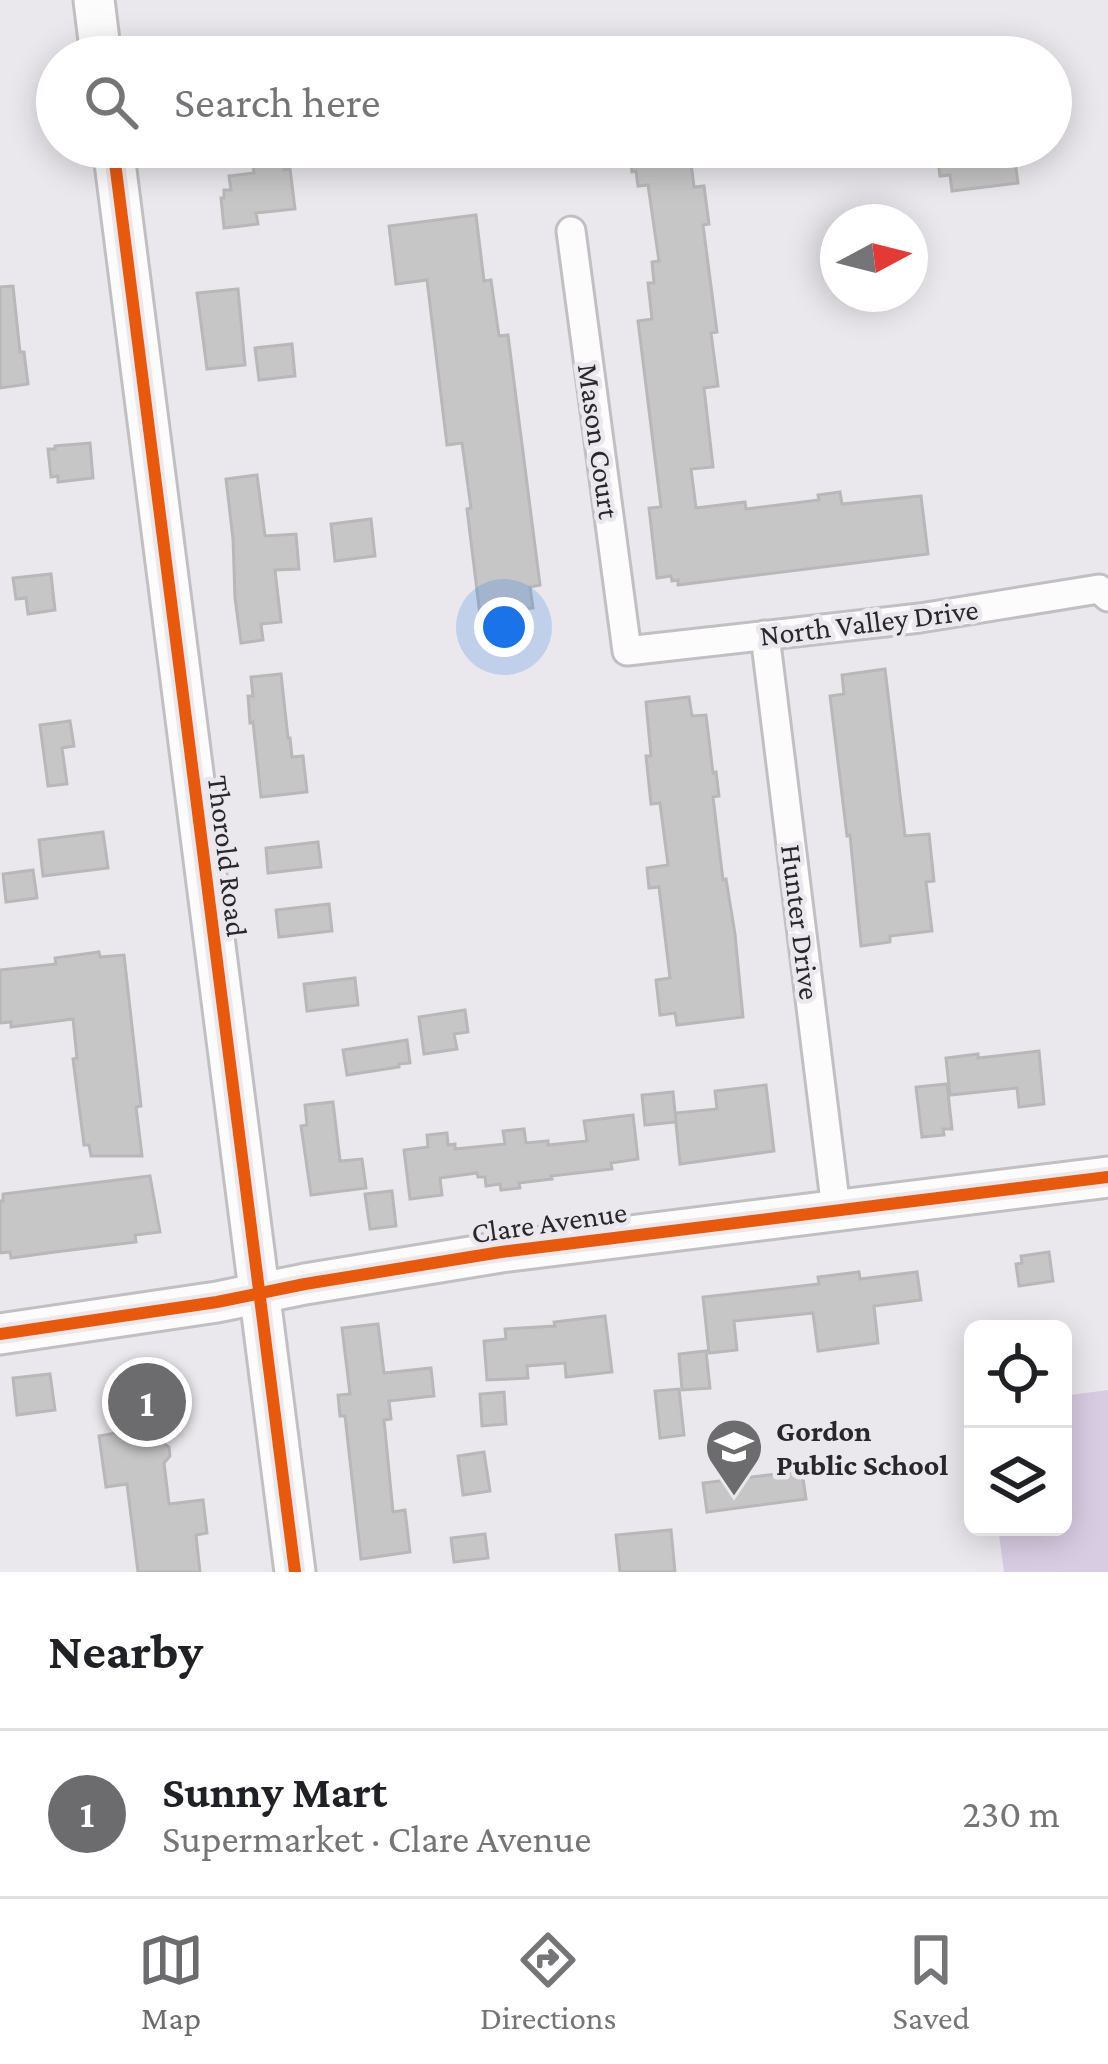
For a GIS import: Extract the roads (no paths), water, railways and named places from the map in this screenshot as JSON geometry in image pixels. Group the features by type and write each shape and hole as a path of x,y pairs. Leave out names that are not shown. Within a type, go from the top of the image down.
{"street":[{"path":"94,0 98,36"},
{"name":"Thorold Road","path":"116,168 295,1572"},
{"name":"Mason Court","path":"571,231 627,651"},
{"name":"North Valley Drive","path":"627,651 920,618 1100,589 1108,597"},
{"name":"Hunter Drive","path":"765,635 836,1209"},
{"name":"Clare Avenue","path":"0,1334 501,1252 1108,1177"}],"place":[{"name":"Sunny Mart","path":"147,1402"},
{"name":"Gordon Public School","path":"734,1498"}]}
